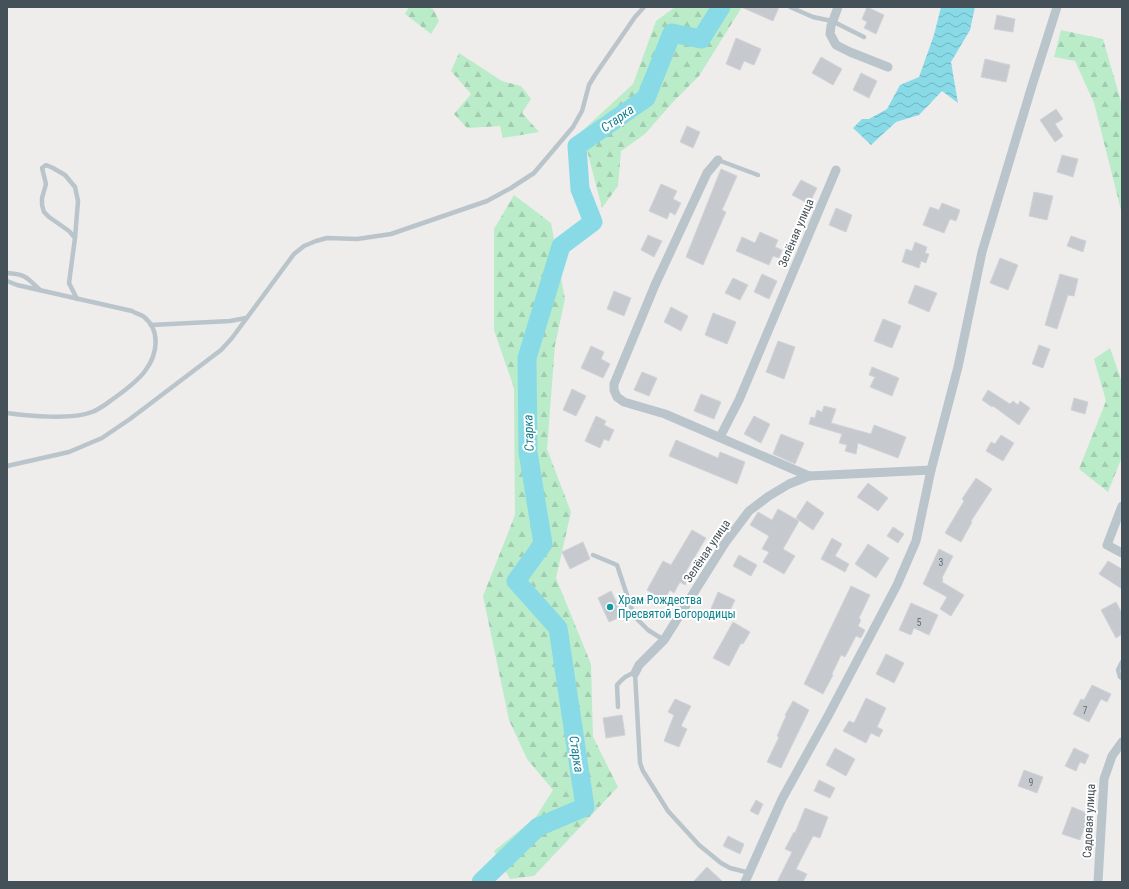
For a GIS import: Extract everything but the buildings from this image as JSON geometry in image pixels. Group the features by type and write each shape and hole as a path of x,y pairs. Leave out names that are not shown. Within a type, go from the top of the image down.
{"street":[{"path":"838,7 832,21 830,34 836,45 888,67"},
{"path":"747,878 782,799 832,709 897,585 916,541 958,367 982,252 1030,89 1057,7"},
{"path":"718,160 707,173 655,286 614,384 614,390 617,397 624,402 665,414 809,476"},
{"name":"Зелёная улица","path":"720,437 739,400 836,170"},
{"name":"Зелёная улица","path":"635,673 639,665 664,640 725,543 749,511 769,496 789,484 809,476 932,470"},
{"path":"1122,506 1107,545 1122,553"},
{"name":"Садовая улица","path":"1098,882 1104,778 1112,756 1122,742"}],"lane":[{"path":"7,466 69,452 102,438 130,419 221,350 232,338 294,254 304,246 327,238 357,239 391,234 487,201 534,173 574,127 582,111 589,85 594,75 635,17 644,7"},
{"path":"790,7 813,17 832,21 864,37"},
{"path":"718,160 758,175"},
{"path":"75,238 69,230 44,212 42,198 46,184 42,168 46,165 54,168 65,176 75,187 78,201 75,238 69,283 78,299"},
{"path":"7,273 25,276 40,290"},
{"path":"7,281 17,286 132,311 142,316 151,324 155,333 156,343 153,358 145,371 127,389 91,413 66,416 7,413"},
{"path":"151,324 230,322 246,318"},
{"path":"593,555 617,565 621,573 634,616 648,630 664,640"},
{"path":"1122,662 1118,670 1120,677 1122,678"},
{"path":"618,707 617,686 621,680 635,673 640,764 642,770 668,811 699,845 720,863 747,878"}],"green space":[{"path":"409,7 428,7 433,9 439,21 431,34 405,14"},
{"path":"675,7 742,7 699,76 673,102 645,134 621,151 618,186 602,208 582,131 633,84 656,21"},
{"path":"1061,30 1103,39 1122,105 1122,214 1094,103 1075,61 1054,57"},
{"path":"459,53 502,81 521,86 531,99 522,113 539,132 503,138 500,126 467,128 454,114 471,94 451,71"},
{"path":"514,195 551,223 565,299 555,345 547,449 571,512 556,578 591,664 593,737 618,787 534,876 510,879 494,851 536,817 553,790 527,759 509,720 483,596 515,515 514,388 494,330 494,229"},
{"path":"1110,348 1122,382 1122,457 1108,492 1079,469 1106,401 1094,359"}],"water":[{"path":"941,7 975,7 970,30 951,62 958,103 942,91 919,115 896,122 871,145 853,128 862,119 869,119 887,109 900,85 919,77 934,35"}],"waterway":[{"name":"Старка","path":"481,882 538,827 585,807 558,628 516,581 543,544 528,452 527,358 561,246 593,222 580,189 577,146 646,98 672,33 701,39 721,7"}],"place":[{"name":"Храм Рождества Пресвятой Богородицы","path":"610,607"}]}
